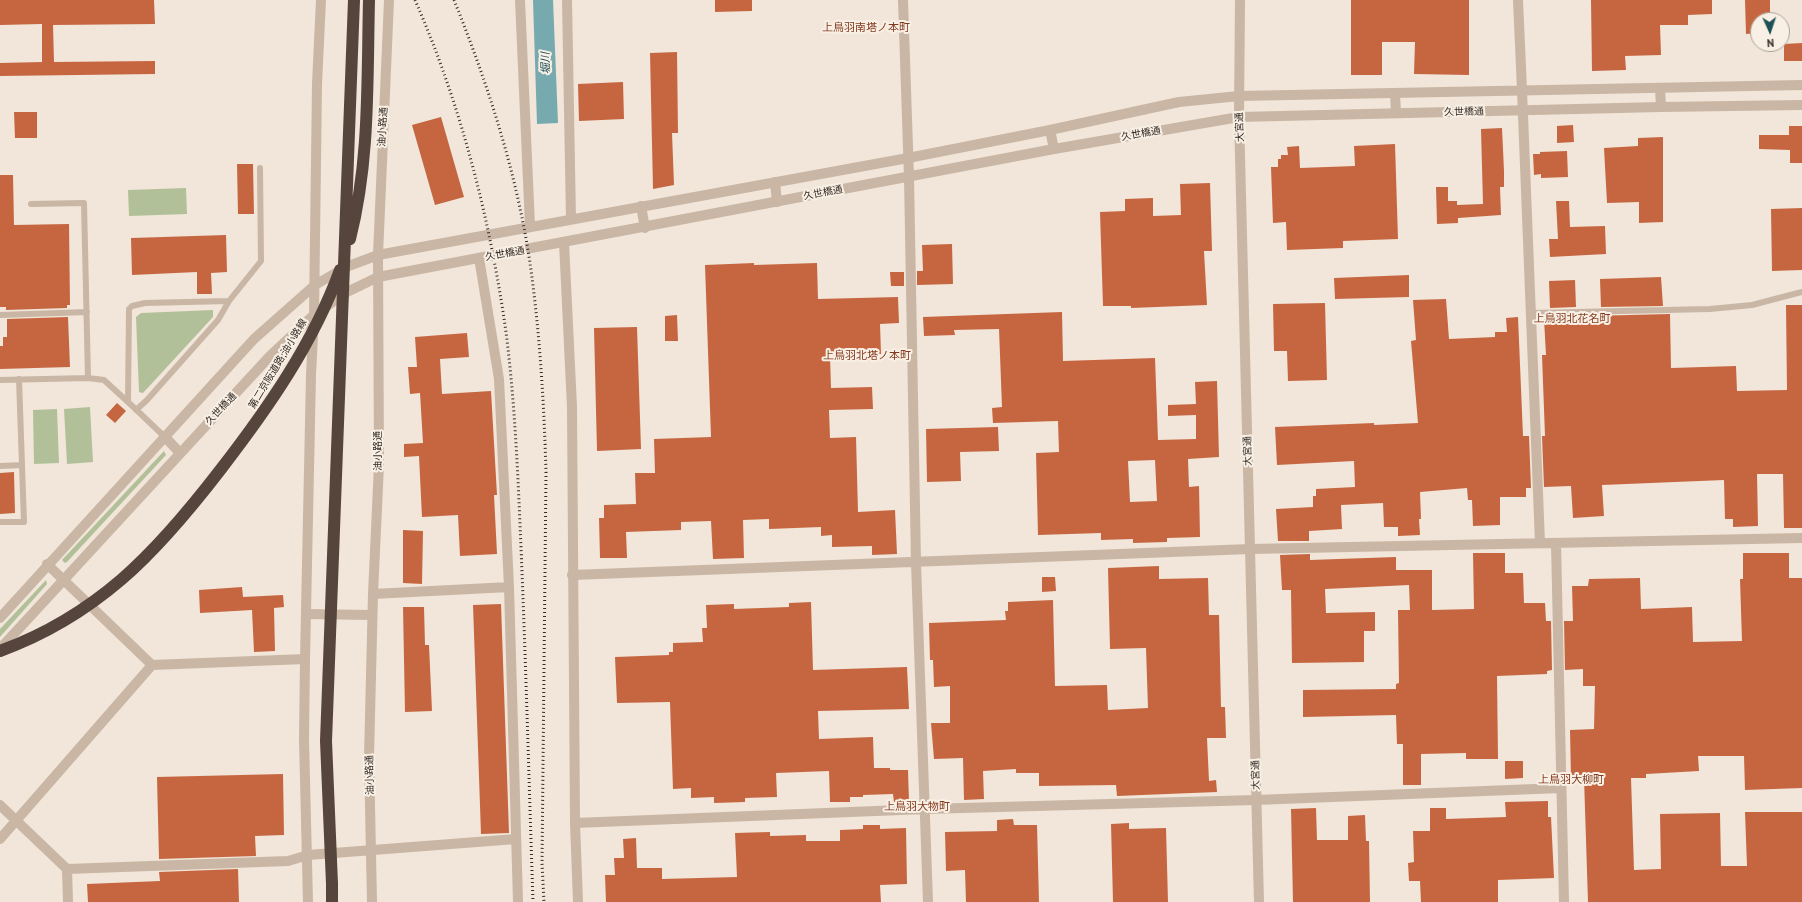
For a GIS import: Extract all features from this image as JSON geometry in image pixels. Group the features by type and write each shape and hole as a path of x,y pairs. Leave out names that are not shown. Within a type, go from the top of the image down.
{"highway":[{"path":"332,902 326,741 354,0"},
{"name":"第二京阪道路;油小路線","path":"0,650 51,628 85,608 122,579 150,552 206,489 258,421 290,371 315,327 332,292 348,249 357,212 364,165 369,0"}],"street":[{"path":"308,902 304,739 305,659 311,375 315,285 317,84 321,0"},
{"name":"油小路通","path":"372,902 369,757 372,615 378,465 378,255 389,0"},
{"path":"520,0 530,226"},
{"path":"567,0 571,219"},
{"path":"903,0 909,177 916,563 926,809 928,902"},
{"name":"大宮通","path":"1240,0 1239,117 1259,902"},
{"path":"1518,0 1540,543"},
{"name":"久世橋通","path":"0,618 254,340 315,285 346,267 378,255 908,158 1050,130 1179,102 1239,96 1802,85"},
{"path":"1660,88 1661,106"},
{"path":"1395,93 1396,113"},
{"name":"久世橋通","path":"0,650 63,579 270,356 314,315 347,292 378,277 645,228 1054,149 1239,117 1661,106 1802,105"},
{"path":"1050,130 1054,149"},
{"path":"775,182 777,202"},
{"path":"641,206 645,228"},
{"path":"564,243 572,407 572,575 575,823 578,902"},
{"path":"479,258 499,379 509,587 518,902"},
{"path":"165,437 180,452"},
{"path":"572,575 1250,549 1802,538"},
{"path":"1556,543 1564,902"},
{"path":"48,564 152,665 305,659"},
{"path":"373,594 509,587"},
{"path":"306,614 372,615"},
{"path":"0,838 152,665"},
{"path":"575,823 926,809 1256,800 1561,788"},
{"path":"0,806 67,869 68,902"},
{"path":"67,869 288,861 308,855 516,838"}],"lane":[{"path":"136,410 148,400 218,320 229,301 261,261 260,168"},
{"path":"30,204 84,203 88,378"},
{"path":"1531,313 1710,309 1752,305 1802,292"},
{"path":"128,402 128,321 129,309 132,306 145,302 229,301"},
{"path":"0,315 87,312"},
{"path":"0,380 88,378 104,380 165,437"},
{"path":"0,522 24,522 19,379"},
{"path":"0,466 22,465"}],"green space":[{"path":"186,188 187,214 129,216 128,190"},
{"path":"213,310 213,317 143,393 139,392 136,317 141,313"},
{"path":"90,407 93,462 67,464 64,409"},
{"path":"57,409 59,463 34,464 33,410"},
{"path":"164,451 166,455 65,563 62,560"},
{"path":"46,580 47,584 0,637 0,629"}],"water":[{"name":"堀川","path":"533,0 553,0 558,123 537,124"}],"building":[{"path":"0,0 154,0 155,24 53,25 54,62 155,61 155,74 0,76 0,63 42,62 42,24 0,25"},
{"path":"715,0 752,0 752,11 715,12"},
{"path":"1351,0 1469,0 1469,75 1414,74 1415,42 1382,42 1382,75 1351,75"},
{"path":"1591,0 1712,0 1712,14 1688,15 1688,25 1660,25 1661,55 1625,56 1626,70 1592,71"},
{"path":"1745,0 1770,0 1770,12 1750,12 1750,34 1746,34"},
{"path":"1802,43 1802,61 1784,61 1784,52 1790,52 1790,44"},
{"path":"677,52 678,133 672,133 674,185 653,189 650,53"},
{"path":"623,82 624,119 579,121 578,84"},
{"path":"14,112 37,112 37,138 15,138"},
{"path":"441,117 464,197 435,205 412,125"},
{"path":"1573,125 1574,142 1557,143 1557,126"},
{"path":"1789,126 1802,126 1802,163 1790,163 1790,150 1759,149 1759,135 1789,135"},
{"path":"1502,128 1504,187 1500,187 1501,215 1458,218 1458,223 1437,224 1436,187 1448,187 1448,201 1457,201 1457,205 1483,204 1481,129"},
{"path":"1663,137 1663,222 1639,223 1639,202 1607,203 1604,148 1638,146 1638,138"},
{"path":"1395,144 1398,239 1343,241 1343,248 1287,250 1286,222 1273,223 1271,167 1278,167 1278,159 1281,159 1281,155 1288,155 1287,147 1299,146 1300,168 1355,166 1354,146"},
{"path":"1567,151 1568,177 1541,178 1541,174 1534,175 1533,154 1540,154 1540,152"},
{"path":"237,164 253,164 254,214 238,214"},
{"path":"0,175 13,175 14,225 69,224 70,305 67,305 67,308 6,310 6,307 0,307"},
{"path":"1210,183 1212,251 1204,251 1207,305 1131,308 1131,306 1103,306 1100,212 1125,211 1125,199 1153,198 1153,216 1181,215 1180,184"},
{"path":"1556,201 1569,201 1570,227 1605,226 1606,254 1550,257 1549,239 1558,239"},
{"path":"1802,208 1802,270 1772,271 1771,209"},
{"path":"226,235 227,272 211,273 212,294 197,294 197,272 132,275 131,238"},
{"path":"952,244 953,284 917,285 917,271 923,271 922,245"},
{"path":"754,263 754,265 817,263 818,299 898,297 899,323 880,324 881,354 830,356 831,388 872,387 873,409 829,410 830,438 856,437 858,512 895,510 897,554 872,555 872,546 832,547 832,535 821,536 821,527 769,529 769,519 743,520 744,558 713,559 711,521 681,522 681,530 626,532 627,558 600,558 599,518 604,518 604,505 636,504 635,473 655,473 654,439 711,437 705,265"},
{"path":"890,272 904,272 904,286 891,286"},
{"path":"1409,275 1409,297 1335,299 1334,278"},
{"path":"1661,277 1663,306 1601,307 1600,279"},
{"path":"1575,280 1576,307 1550,308 1549,281"},
{"path":"1446,299 1449,339 1495,337 1495,332 1507,332 1506,318 1518,317 1523,436 1529,436 1531,488 1526,488 1526,497 1500,497 1500,525 1473,526 1472,500 1468,500 1467,488 1420,492 1420,535 1398,536 1398,527 1384,527 1383,503 1341,505 1342,529 1309,531 1309,541 1278,541 1276,509 1313,507 1313,496 1316,496 1316,489 1355,487 1354,461 1277,465 1275,427 1374,423 1374,425 1418,423 1411,341 1416,340 1413,300"},
{"path":"1325,303 1327,380 1288,381 1287,351 1274,351 1273,304"},
{"path":"1786,305 1802,305 1802,528 1784,528 1783,474 1757,474 1758,526 1733,527 1733,519 1725,519 1724,480 1602,485 1604,516 1573,518 1571,486 1544,487 1542,436 1545,436 1542,355 1546,355 1544,319 1550,319 1550,317 1670,314 1671,368 1736,366 1737,391 1787,390"},
{"path":"1062,312 1063,361 1155,358 1158,440 1196,439 1196,415 1168,416 1168,405 1196,404 1195,382 1217,381 1219,457 1188,459 1189,487 1199,486 1200,537 1167,538 1167,542 1133,543 1133,539 1101,540 1101,533 1038,535 1036,453 1059,452 1058,421 993,423 992,408 1002,407 999,329 954,330 955,335 924,336 923,317","holes":["1155,460 1157,501 1130,502 1128,461"]},
{"path":"677,315 678,341 665,341 665,316"},
{"path":"68,317 70,367 0,369 0,346 3,346 3,337 7,337 7,319"},
{"path":"637,327 641,449 597,451 594,328"},
{"path":"467,333 469,357 440,359 442,394 491,391 497,495 494,495 497,554 460,556 458,515 422,517 419,456 404,457 404,444 423,443 420,393 410,394 408,367 417,367 415,337"},
{"path":"117,403 126,411 115,423 106,415"},
{"path":"998,427 999,451 960,452 961,481 927,482 926,429"},
{"path":"14,472 15,513 0,514 0,473"},
{"path":"403,530 423,531 422,584 403,583"},
{"path":"1473,553 1505,553 1505,573 1523,573 1524,603 1545,603 1546,621 1551,621 1552,670 1547,671 1547,674 1497,676 1498,759 1466,759 1466,753 1421,754 1421,785 1403,785 1403,744 1397,744 1396,715 1303,717 1303,690 1396,689 1396,684 1399,683 1398,610 1410,610 1409,585 1325,589 1326,613 1375,612 1375,631 1364,631 1364,662 1292,663 1291,590 1282,590 1280,555 1310,554 1310,560 1396,557 1396,570 1432,570 1432,610 1474,609"},
{"path":"1743,553 1789,553 1789,578 1802,578 1802,788 1745,790 1744,756 1698,756 1699,771 1646,774 1646,778 1631,778 1634,870 1661,869 1660,814 1720,813 1721,866 1747,866 1745,812 1802,812 1802,902 1588,902 1584,778 1571,779 1570,730 1594,729 1595,686 1583,686 1583,669 1565,670 1564,621 1573,621 1572,586 1588,586 1589,579 1640,578 1641,609 1692,607 1693,642 1742,641 1740,579 1743,579"},
{"path":"1159,566 1159,579 1208,578 1209,615 1219,615 1221,707 1225,707 1226,738 1207,738 1209,781 1216,780 1217,792 1117,796 1116,785 1039,786 1039,773 1016,773 1016,769 983,771 984,799 964,800 963,758 934,759 931,723 950,723 950,686 934,687 933,660 930,660 929,623 1006,620 1005,611 1008,611 1008,602 1053,600 1055,686 1107,685 1108,710 1148,708 1146,648 1110,649 1108,568"},
{"path":"1042,577 1055,577 1056,591 1042,592"},
{"path":"242,587 243,597 283,595 284,607 274,608 275,651 254,652 252,610 200,613 199,590"},
{"path":"811,602 813,670 907,667 909,709 818,711 819,739 873,737 874,768 908,770 909,802 894,802 893,794 863,795 863,797 850,797 850,802 830,802 829,771 776,773 777,797 745,798 745,802 714,803 714,797 691,798 691,788 673,789 670,702 617,703 615,657 669,655 669,652 673,652 673,643 703,642 702,628 707,628 706,605 734,604 734,609 789,607 789,603"},
{"path":"501,604 509,833 481,834 473,605"},
{"path":"403,607 424,607 425,645 429,645 432,711 405,712"},
{"path":"1505,761 1523,761 1523,778 1505,779"},
{"path":"283,774 284,835 255,836 256,856 159,859 157,777"},
{"path":"1548,801 1548,817 1551,817 1554,878 1498,880 1498,902 1421,902 1420,881 1409,881 1408,863 1414,862 1413,831 1430,831 1430,808 1446,808 1446,819 1506,817 1505,802"},
{"path":"1316,808 1317,840 1348,840 1348,816 1365,815 1366,841 1369,841 1370,902 1293,902 1291,809"},
{"path":"1013,819 1014,825 1037,825 1039,902 966,902 965,870 946,871 945,832 997,831 997,820"},
{"path":"1129,823 1129,829 1166,828 1168,902 1113,902 1111,824"},
{"path":"863,825 880,825 880,829 906,828 907,884 880,885 881,902 606,902 605,875 615,875 614,858 624,858 623,839 636,838 637,868 662,868 662,879 737,877 735,833 770,832 770,836 806,835 806,841 840,841 840,830 863,829"},
{"path":"238,869 239,902 88,902 87,884 160,881 159,872"}],"railway":[{"path":"415,0 446,80 472,163 492,247 506,332 514,413 519,494 533,902"},
{"path":"454,0 479,66 501,133 510,167 525,235 537,320 543,396 546,472 542,863 544,902"}],"district":[{"name":"上鳥羽南塔ノ本町","path":"866,28"},
{"name":"上鳥羽北花名町","path":"1572,319"},
{"name":"上鳥羽北塔ノ本町","path":"867,356"},
{"name":"上鳥羽大柳町","path":"1571,780"},
{"name":"上鳥羽大物町","path":"917,807"}]}
